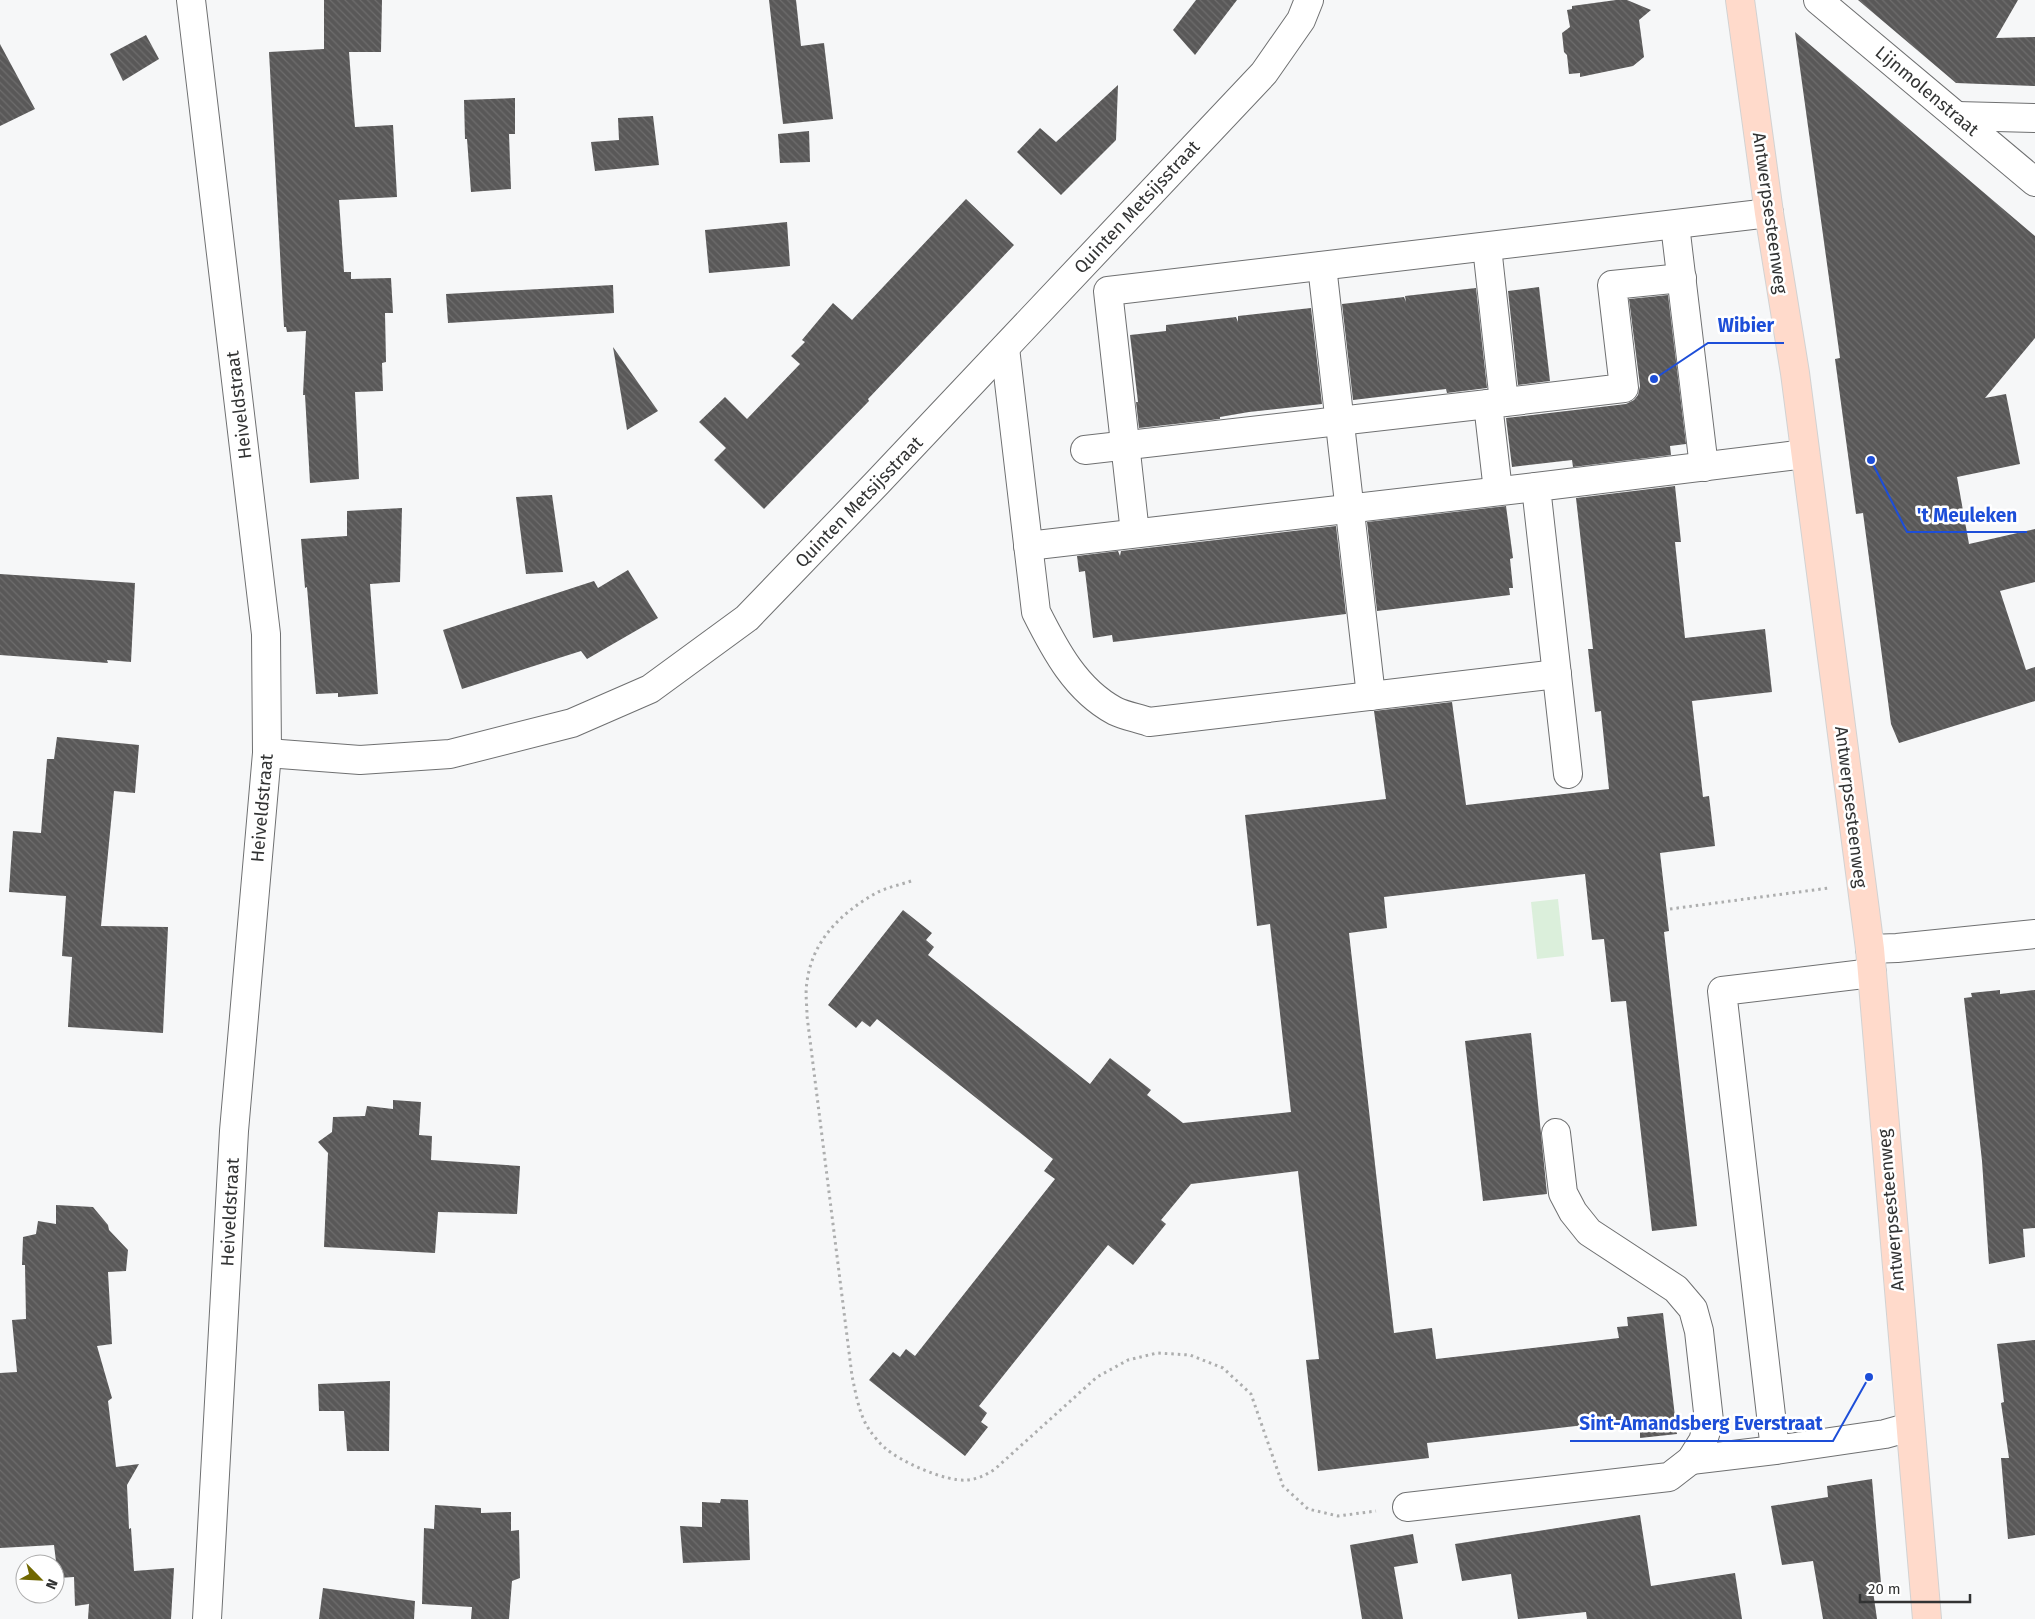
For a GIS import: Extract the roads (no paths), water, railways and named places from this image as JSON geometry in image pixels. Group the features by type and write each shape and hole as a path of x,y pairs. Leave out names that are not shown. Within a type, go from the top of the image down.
{"main road":[{"name":"Antwerpsesteenweg","path":"1740,0 1805,454 1871,961 1927,1619"}],"street":[{"name":"Heiveldstraat","path":"191,0 266,634 267,752 234,1131 207,1619"},
{"name":"Quinten Metsijsstraat","path":"267,752 360,760 450,754 572,723 650,690 747,618 1005,348 1264,73 1301,20 1309,0"},
{"name":"Lijnmolenstraat","path":"1818,0 2035,182"},
{"path":"1957,116 2035,118"},
{"path":"1135,533 1108,291 1769,213"},
{"path":"1675,225 1704,467"},
{"path":"1487,247 1496,403 1498,491"},
{"path":"1322,266 1371,696"},
{"path":"1085,450 1624,388 1612,285 1682,278"},
{"path":"1005,348 1036,612 1054,648 1081,686 1116,711 1149,722 1557,674"},
{"path":"1028,546 1805,454"},
{"path":"1536,487 1568,774"},
{"path":"1775,1450 1722,991 1871,961 2035,934"},
{"path":"1407,1507 1669,1476 1691,1460 1703,1442 1709,1421 1699,1331 1693,1309 1676,1289 1589,1232 1573,1212 1563,1193 1556,1133"},
{"path":"1691,1460 1885,1434 1910,1427"}],"place":[{"name":"Wibier","path":"1654,379"},
{"name":"'t Meuleken","path":"1871,460"},
{"name":"Sint-Amandsberg Everstraat","path":"1869,1377"}]}
